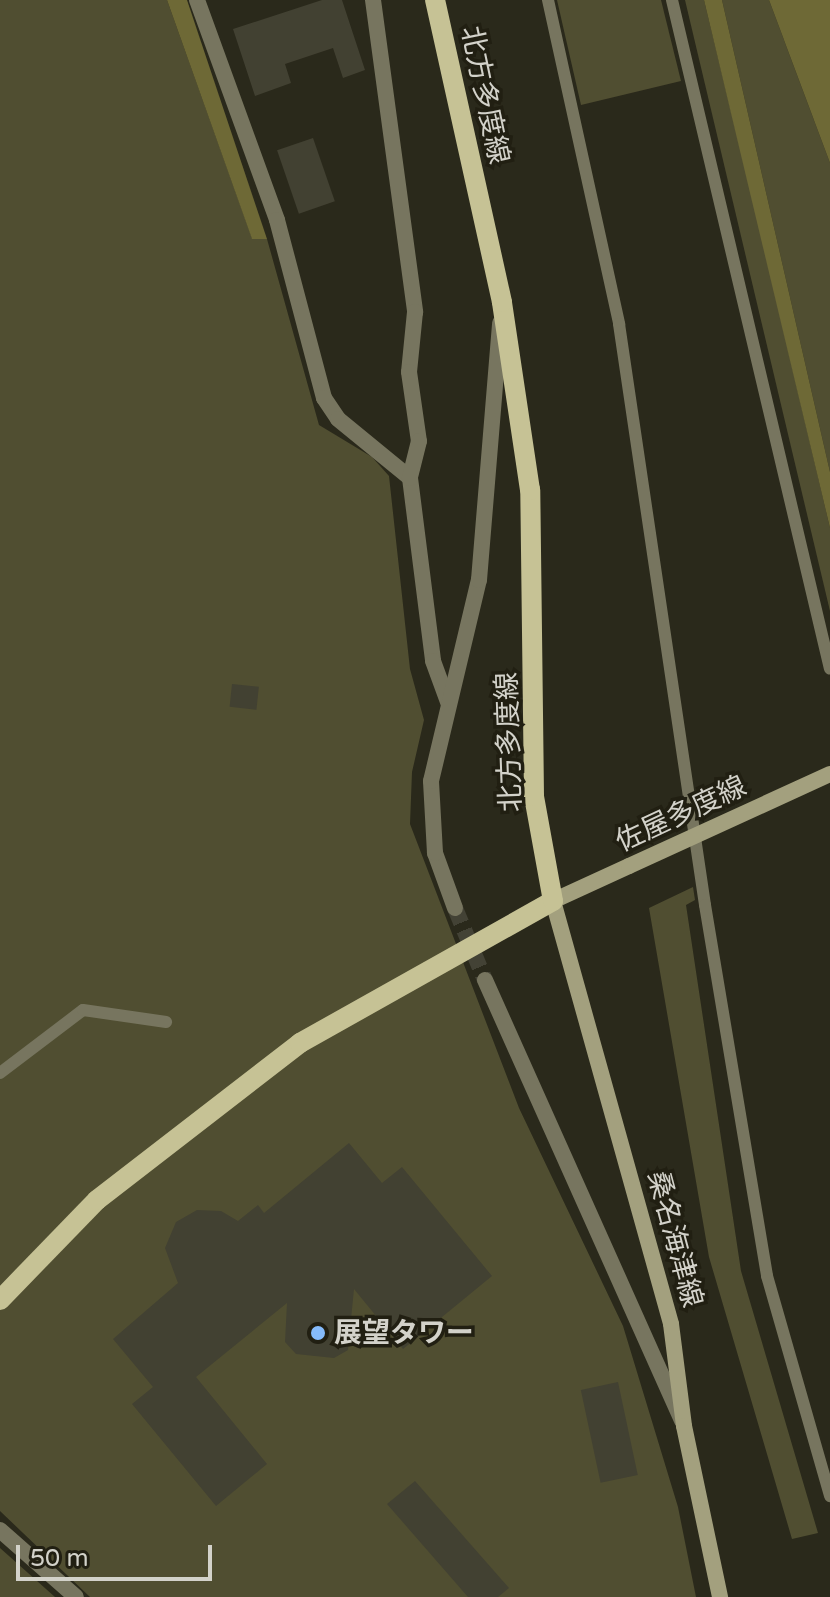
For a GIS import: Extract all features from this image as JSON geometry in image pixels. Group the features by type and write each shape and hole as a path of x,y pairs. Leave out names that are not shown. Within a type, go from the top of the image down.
{"main road":[{"name":"北方多度線","path":"435,0 502,302 530,490 534,796 553,901"},
{"name":"佐屋多度線","path":"553,901 830,774"},
{"path":"0,1300 97,1200 300,1043 553,901"},
{"name":"桑名海津線","path":"553,901 671,1324 684,1426 720,1597"}],"street":[{"path":"197,0 277,220 324,398 338,419 410,478"},
{"path":"373,0 415,312 409,372 419,441 410,478 433,661 448,702"},
{"path":"455,908 435,853 431,781 479,580 502,302"},
{"path":"485,980 599,1245 684,1426"},
{"path":"0,1530 76,1597"}],"lane":[{"path":"548,0 619,324 705,905 767,1276 830,1496"},
{"path":"672,0 830,669"},
{"path":"0,1073 83,1010 166,1022"}],"shaded area":[{"path":"0,0 167,0 252,238 267,239 319,425 372,457 389,476 410,669 424,720 412,772 410,824 519,1108 623,1326 678,1507 696,1597 90,1597 0,1511"},
{"path":"167,0 187,0 267,239 252,239"},
{"path":"557,0 661,0 681,81 581,105"},
{"path":"685,0 704,0 758,222 830,528 830,611"},
{"path":"704,0 722,0 830,472 830,528"},
{"path":"722,0 769,0 830,163 830,472"},
{"path":"769,0 830,0 830,163"},
{"path":"693,887 695,900 686,905 741,1271 818,1533 792,1539 709,1257 649,908"},
{"path":"0,1548 55,1597 0,1597"}],"building":[{"path":"322,0 342,0 365,70 343,78 333,48 285,64 291,83 255,96 233,29"},
{"path":"313,138 335,201 299,214 277,150"},
{"path":"232,684 259,687 256,710 230,707"},
{"path":"349,1143 382,1183 402,1167 492,1276 403,1349 354,1289 348,1350 334,1358 296,1354 285,1342 287,1303 196,1377 267,1464 216,1506 132,1404 153,1387 113,1339 178,1283 165,1248 176,1222 197,1210 221,1211 238,1221 258,1205 264,1213"},
{"path":"618,1382 638,1475 601,1483 581,1390"},
{"path":"415,1481 509,1588 498,1597 468,1597 387,1504"}],"tunnel":[{"path":"455,908 485,980"}],"place":[{"name":"展望タワー","path":"318,1333"}]}
